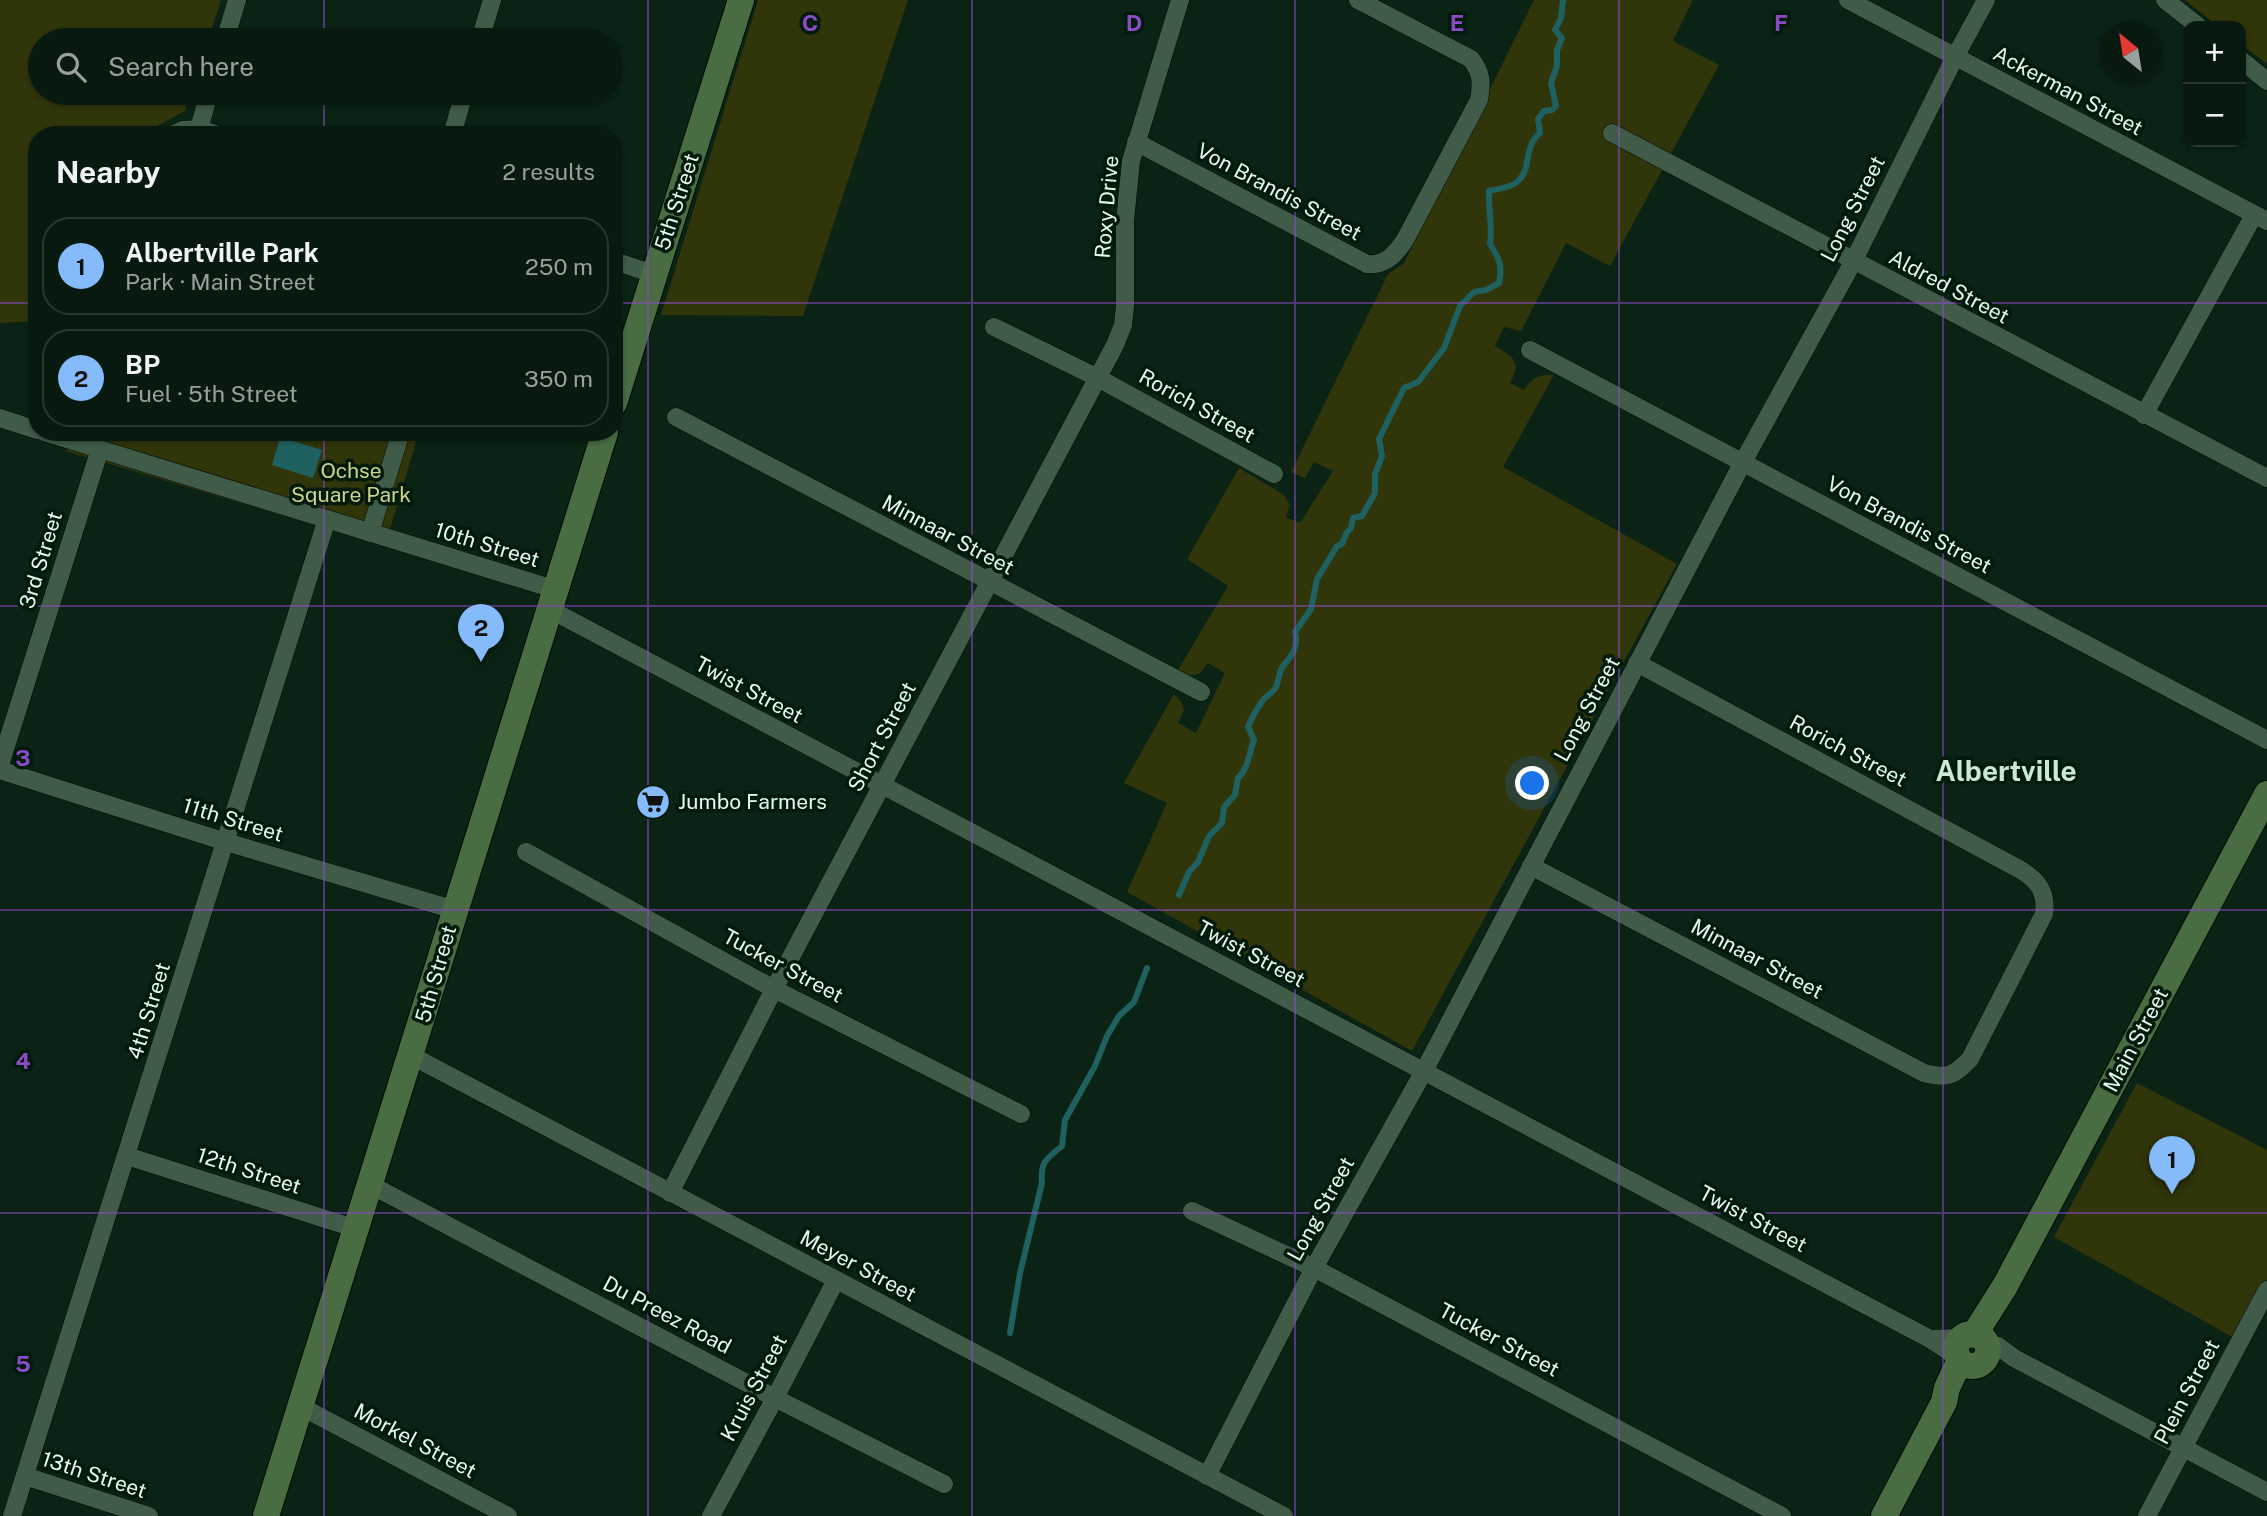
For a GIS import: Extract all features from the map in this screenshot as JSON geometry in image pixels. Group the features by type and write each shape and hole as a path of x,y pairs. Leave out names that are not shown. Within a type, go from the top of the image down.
{"main road":[{"name":"5th Street","path":"623,374 741,0"},
{"name":"5th Street","path":"267,1516 602,441"},
{"name":"Main Street","path":"1884,1516 1944,1402 1947,1388 1973,1349 2267,794"}],"street":[{"path":"229,28 237,0"},
{"path":"484,28 492,0"},
{"name":"Roxy Drive","path":"1098,378 1123,325 1127,185 1136,142 1180,0"},
{"name":"Von Brandis Street","path":"1136,142 1367,264 1385,262 1398,251 1406,238 1479,100 1482,83 1479,69 1471,59 1358,0"},
{"name":"Ackerman Street","path":"1848,0 2261,218"},
{"name":"Long Street","path":"1208,1476 1314,1268 1424,1070 1743,462 1853,261 1986,0"},
{"path":"2165,0 2192,21"},
{"path":"2246,64 2267,81"},
{"path":"200,126 206,105"},
{"path":"455,126 461,105"},
{"name":"Aldred Street","path":"1612,134 2267,478"},
{"path":"2144,415 2261,218"},
{"path":"623,264 654,274"},
{"name":"Rorich Street","path":"994,327 1098,378 1274,474"},
{"name":"Von Brandis Street","path":"1530,350 2267,740"},
{"name":"Short Street","path":"670,1193 1098,378"},
{"name":"Minnaar Street","path":"676,417 1201,692"},
{"name":"10th Street","path":"0,418 28,427"},
{"name":"10th Street","path":"74,441 370,533 554,600"},
{"path":"370,533 398,441"},
{"name":"3rd Street","path":"0,767 100,449"},
{"name":"4th Street","path":"12,1516 327,519"},
{"name":"Twist Street","path":"554,600 882,786 1930,1339 1973,1349 1998,1346 2014,1358 2267,1492"},
{"name":"Rorich Street","path":"1637,663 2019,869 2040,886 2046,902 2044,914 1970,1059 1963,1067"},
{"name":"11th Street","path":"0,767 226,842 454,910"},
{"name":"Tucker Street","path":"526,852 775,989 1021,1114"},
{"name":"Minnaar Street","path":"1531,866 1924,1073 1941,1078 1963,1067"},
{"name":"Meyer Street","path":"412,1056 1284,1516"},
{"name":"12th Street","path":"127,1156 357,1229"},
{"name":"Du Preez Road","path":"371,1185 944,1484"},
{"name":"Tucker Street","path":"1192,1211 1314,1268 1782,1516"},
{"name":"Kruis Street","path":"711,1516 836,1280"},
{"name":"Plein Street","path":"2147,1516 2267,1290"},
{"name":"Morkel Street","path":"300,1406 508,1516"},
{"name":"13th Street","path":"25,1476 149,1516"}],"green space":[{"path":"0,0 221,0 212,28 28,28 28,105 187,105 185,111 157,126 28,126 28,321 0,323"},
{"path":"758,0 908,0 803,316 661,315"},
{"path":"1534,0 1693,0 1673,41 1719,65 1610,266 1566,243 1521,331 1504,327 1495,346 1507,354 1516,365 1510,383 1524,390 1536,378 1554,375 1503,467 1677,564 1412,1051 1127,892 1167,803 1124,783 1174,694 1184,710 1178,723 1196,733 1225,673 1208,663 1199,674 1190,675 1178,670 1228,586 1187,559 1239,468 1284,495 1290,505 1286,517 1300,523 1333,471 1314,462 1305,478 1291,472 1388,274 1404,263"},
{"path":"2185,0 2267,0 2267,64 2246,48 2246,21 2212,21"},
{"name":"Ochse Square Park","path":"69,441 416,441 385,546 66,451"},
{"path":"2137,1083 2267,1150 2267,1285 2236,1339 2054,1237"}],"water":[{"path":"279,441 293,441 322,450 313,478 272,465"}],"waterway":[{"path":"1179,895 1209,836 1222,823 1224,807 1235,795 1238,778 1247,765 1254,740 1248,727 1262,702 1275,689 1282,668 1294,650 1295,632 1311,609 1317,579 1337,546 1342,544 1353,518 1362,516 1375,493 1375,474 1382,456 1379,439 1404,388 1418,382 1444,348 1460,306 1474,292 1486,290 1499,283 1499,262 1490,244 1489,191 1511,186 1522,177 1531,145 1540,133 1538,119 1544,111 1552,110 1556,106 1551,83 1562,38 1555,30 1561,18 1563,0"},
{"path":"1010,1333 1020,1273 1042,1183 1043,1165 1062,1146 1065,1120 1095,1066 1107,1036 1119,1016 1134,1002 1147,968"}],"place":[{"name":"BP","path":"481,662"},
{"name":"Jumbo Farmers","path":"653,802"},
{"name":"Albertville Park","path":"2172,1194"}],"district":[{"name":"Albertville","path":"2006,771"}]}
